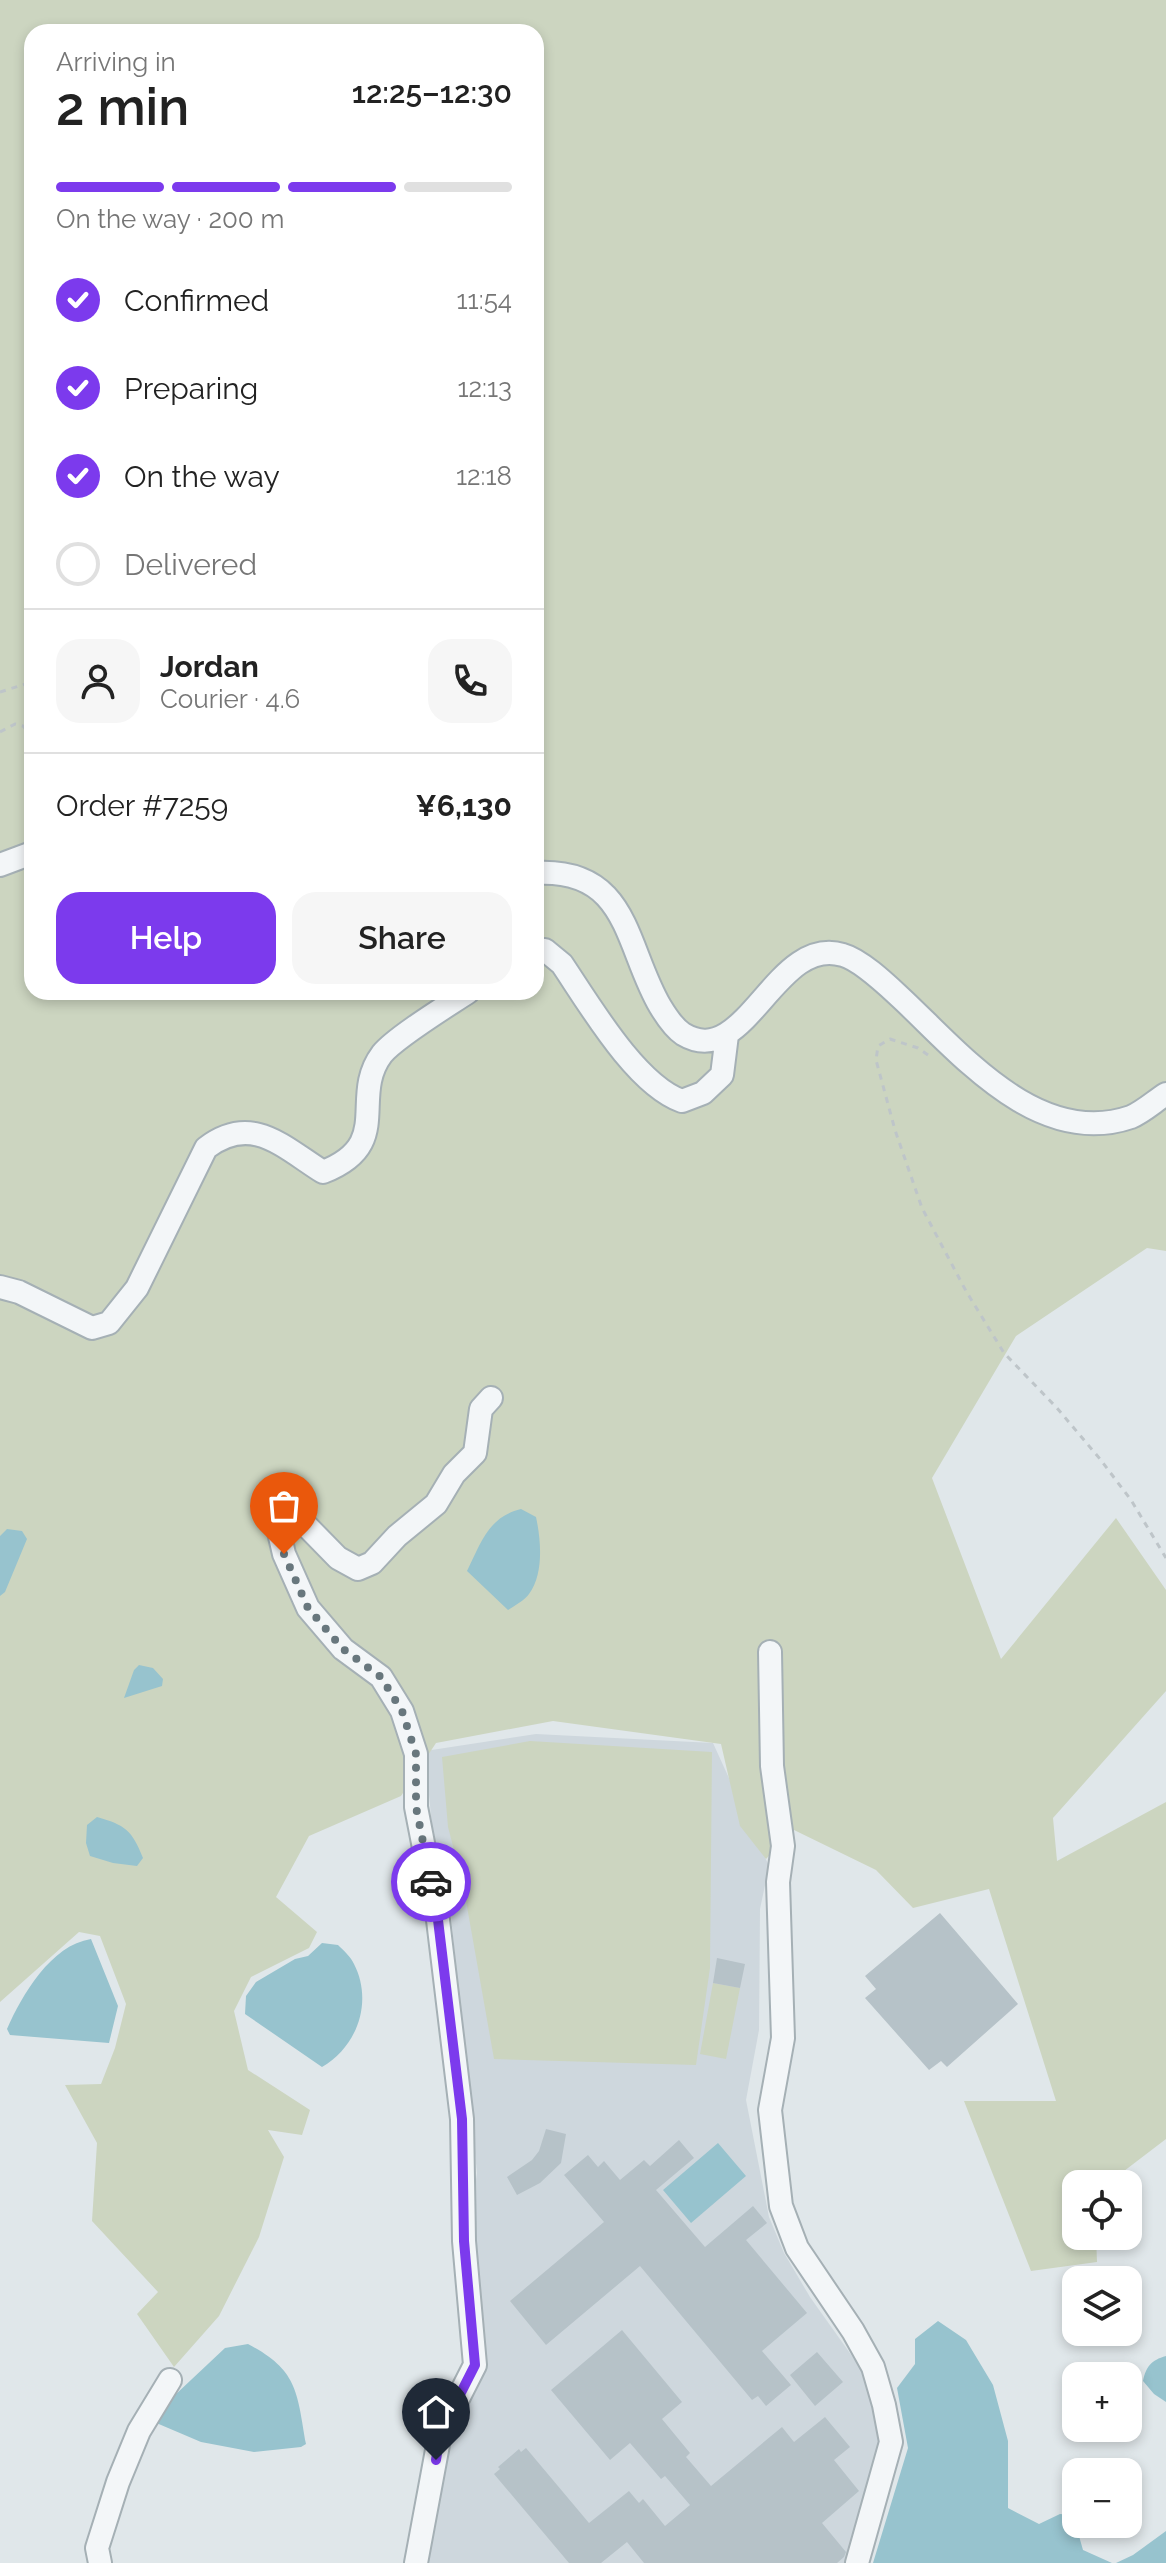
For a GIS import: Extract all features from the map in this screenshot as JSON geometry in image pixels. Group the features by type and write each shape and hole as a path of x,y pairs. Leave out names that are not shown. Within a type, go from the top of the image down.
{"street":[{"path":"0,865 24,856"},
{"path":"544,873 579,878 597,888 613,903 625,921 651,991 681,1033 699,1041 711,1041 727,1035 784,974 803,959 825,953 844,955 893,991 1006,1093 1050,1116 1106,1122 1132,1116 1166,1094"},
{"path":"544,950 562,964 639,1071 666,1095 682,1101 703,1093 722,1075 727,1035"},
{"path":"0,1287 19,1292 92,1328 109,1323 137,1288 206,1148 223,1135 247,1131 270,1139 323,1172 344,1164 365,1138 371,1073 384,1052 457,1000"},
{"path":"416,2563 440,2434 475,2365 464,2241 462,2119 438,1920 416,1807 416,1754 402,1711 381,1677 343,1649 308,1608 284,1554 278,1528 282,1512 291,1510 338,1558 358,1569 372,1563 397,1536 436,1504 454,1474 475,1453 481,1409 491,1398"},
{"path":"770,1652 772,1766 783,1846 778,1882 783,2038 770,2110 781,2206 797,2248 853,2331 873,2367 891,2442 857,2563"},
{"path":"100,2563 97,2548 118,2482 139,2431 170,2380"}],"path":[{"path":"0,692 24,684"},
{"path":"0,732 15,724 24,727"},
{"path":"930,1057 918,1048 890,1039 878,1046 876,1060 895,1130 922,1208 966,1291 1004,1353 1100,1459 1131,1500 1166,1558"}],"shaded area":[{"path":"536,1734 713,1743 769,1866 760,1909 759,2030 746,2100 769,2217 784,2253 810,2297 859,2366 869,2389 880,2437 848,2563 426,2563 438,2474 479,2382 482,2362 472,2205 477,2173 448,1887 432,1827 425,1751"}],"green space":[{"path":"0,0 1166,0 1166,1251 1147,1248 1016,1336 932,1478 1001,1659 1116,1518 1166,1590 1166,1691 1053,1818 1057,1861 1166,1802 1166,2139 1125,2170 1062,2170 1062,2250 1097,2250 1097,2262 1031,2271 964,2101 1056,2101 989,1889 913,1908 876,1870 794,1830 766,1859 740,1826 721,1744 553,1721 436,1743 401,1796 309,1836 276,1897 317,1932 309,1948 251,1977 234,2011 248,2070 310,2110 302,2135 268,2130 284,2157 259,2237 219,2316 174,2367 137,2314 158,2292 92,2221 97,2143 65,2085 101,2084 115,2048 126,2004 100,1936 79,1932 0,2002"},
{"path":"530,1741 712,1752 710,1968 696,2065 494,2059 463,1884 448,1827 442,1757"},
{"path":"713,1983 740,1988 726,2059 700,2054"}],"water":[{"path":"521,1509 536,1517 539,1567 529,1594 508,1610 467,1571 493,1525"},
{"path":"7,1529 22,1531 27,1539 5,1592 0,1596 0,1536"},
{"path":"139,1665 153,1668 163,1679 162,1686 124,1698 134,1670"},
{"path":"97,1817 121,1826 131,1835 143,1858 137,1866 90,1856 86,1843 87,1825"},
{"path":"91,1939 118,2006 109,2043 10,2035 7,2029 13,2016 40,1974 63,1951"},
{"path":"322,1943 338,1945 354,1964 360,1978 362,2007 359,2022 345,2047 322,2067 245,2014 246,1996 256,1982 295,1959 308,1956"},
{"path":"718,2143 746,2176 691,2223 663,2190"},
{"path":"938,2321 966,2340 993,2385 1008,2441 1008,2508 1039,2524 1062,2514 1062,2538 1080,2538 1083,2550 1112,2563 873,2563 908,2448 897,2388 915,2364 915,2339"},
{"path":"248,2344 277,2363 286,2373 297,2396 306,2444 254,2452 201,2442 154,2422 175,2395 225,2348"},
{"path":"1166,2356 1166,2402 1143,2381 1150,2365"},
{"path":"1166,2531 1166,2563 1116,2563 1133,2555"}],"building":[{"path":"940,1913 1018,2004 947,2067 941,2061 929,2070 865,1998 876,1989 865,1976"},
{"path":"717,1958 745,1964 740,1988 713,1983"},
{"path":"546,2129 566,2134 561,2163 540,2183 517,2195 507,2177 532,2160 539,2151"},
{"path":"679,2140 694,2158 656,2190 705,2247 753,2206 767,2223 746,2240 807,2313 762,2351 791,2385 766,2406 758,2396 752,2400 640,2266 546,2345 510,2301 604,2222 564,2175 588,2155 598,2167 604,2161 620,2180 644,2160 650,2166"},
{"path":"622,2330 682,2402 662,2419 690,2453 686,2457 711,2486 782,2427 794,2442 825,2417 850,2447 834,2460 859,2491 822,2523 846,2552 844,2557 837,2563 644,2563 627,2542 601,2563 569,2563 494,2474 519,2449 521,2452 526,2448 589,2523 629,2491 639,2503 643,2499 665,2526 690,2505 665,2476 661,2479 630,2443 610,2460 551,2390"},
{"path":"817,2352 843,2382 815,2406 790,2375"}],"way so far":[{"path":"284,1554 308,1608 343,1649 381,1677 402,1711 416,1754 416,1807 431,1882"}],"route":[{"path":"431,1882 462,2119 464,2241 475,2365 440,2434 436,2460"}]}
